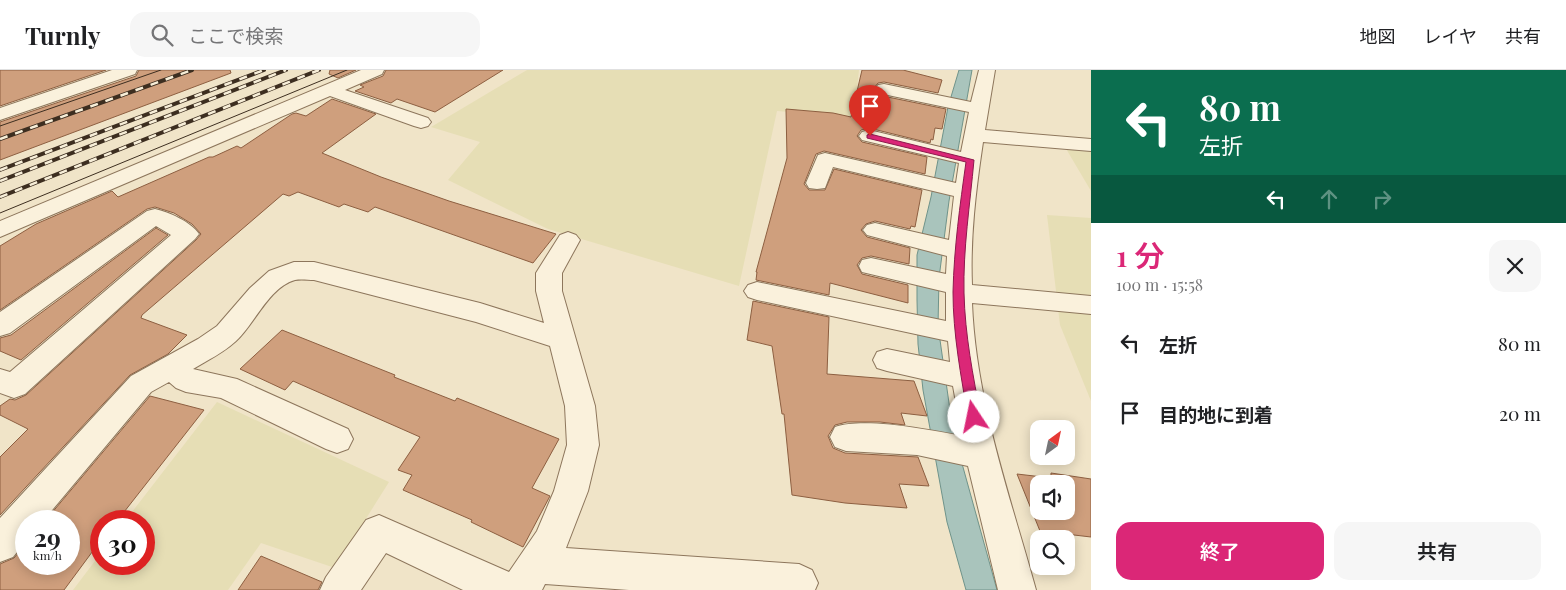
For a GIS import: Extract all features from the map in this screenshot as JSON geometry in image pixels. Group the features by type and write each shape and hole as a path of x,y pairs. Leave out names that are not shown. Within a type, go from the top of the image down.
{"street":[{"path":"0,114 129,70"},
{"path":"0,230 376,70"},
{"path":"987,70 973,134 958,250 960,334 965,376 983,455 1018,590"},
{"path":"884,89 941,101 973,134"},
{"path":"329,90 421,122"},
{"path":"870,136 930,151 973,134 1091,137"},
{"path":"817,183 825,159 964,192"},
{"path":"0,326 155,216 187,234 14,386 0,381"},
{"path":"875,230 958,250"},
{"path":"528,578 550,543 571,492 583,445 580,406 549,291 549,273 568,240"},
{"path":"871,266 958,289 1091,305"},
{"path":"0,544 141,384 208,347 227,333 259,294 278,277 294,271 314,271 332,275 480,313 562,339"},
{"path":"757,291 960,334"},
{"path":"895,361 965,376"},
{"path":"171,367 186,380 226,387 337,439"},
{"path":"846,437 917,441 983,455"},
{"path":"339,590 379,532 505,590"},
{"path":"528,578 799,583"}],"shaded area":[{"path":"527,70 859,70 854,117 777,111 739,286 548,229 448,180 480,142 431,127"},
{"path":"1065,147 1091,149 1091,191"},
{"path":"1047,215 1091,218 1091,401 1060,325"},
{"path":"217,402 389,482 335,568 261,543 228,590 73,590 90,568 90,575 155,575 155,510 134,510"}],"water":[{"path":"959,70 972,70 949,201 939,278 938,326 953,431 997,590 966,590 947,522 923,390 918,344 917,255 931,197 948,107"}],"building":[{"path":"0,70 106,70 0,106"},
{"path":"139,70 230,70 231,73 0,160 0,122 136,76"},
{"path":"330,70 356,70 338,78 329,74"},
{"path":"386,70 503,70 435,112 397,99 391,103 355,91 364,87 360,85 383,76"},
{"path":"862,70 903,70 942,80 938,93 884,82 878,83 873,89 878,95 946,109 942,129 935,128 933,140 931,139 930,143 869,128 861,130 857,136 862,142 927,157 925,174 824,151 816,154 804,184 809,190 825,190 834,169 922,190 915,227 911,226 910,229 875,221 866,224 861,230 867,237 910,248 909,264 871,256 862,258 857,265 862,274 908,285 908,303 830,283 829,295 756,280 756,272 787,158 786,109 833,113 851,117"},
{"path":"332,99 376,114 322,153 381,177 449,201 556,234 533,263 375,207 368,212 344,204 339,207 298,192 289,196 283,194 142,315 141,318 187,335 168,354 130,375 0,515 0,457 28,429 0,415 0,406 10,399 15,400 26,395 201,234 192,224 174,213 155,207 147,209 0,310 0,246 36,224 112,191 118,197 209,157 237,146 241,148 292,114 296,113 306,116"},
{"path":"156,228 168,235 21,360 0,351 0,338 11,335"},
{"path":"753,301 829,317 827,374 914,381 927,416 901,413 905,425 880,422 847,422 835,425 828,436 833,448 845,453 918,457 929,486 899,484 907,508 845,503 792,495 784,414 782,414 772,346 747,340"},
{"path":"282,330 395,375 394,377 455,401 457,398 559,439 532,488 550,496 523,547 471,522 472,520 403,490 412,475 398,470 420,437 293,381 285,390 240,369"},
{"path":"150,396 204,410 126,510 90,510 90,555 80,568 80,510 54,510"},
{"path":"1017,474 1030,476 1030,506"},
{"path":"1075,477 1091,479 1091,537 1075,535 1075,530 1040,530 1036,520 1075,520"},
{"path":"261,556 322,582 318,590 238,590"},
{"path":"15,557 15,575 75,575 64,590 0,590 0,564"}],"tram line":[{"path":"0,126 161,70"},
{"path":"0,213 347,70"}],"railway":[{"path":"0,139 192,70"},
{"path":"0,170 264,70"},
{"path":"0,181 286,70"},
{"path":"0,197 319,70"}],"route":[{"path":"870,136 970,160 960,251 959,294 962,348 974,417"}]}
